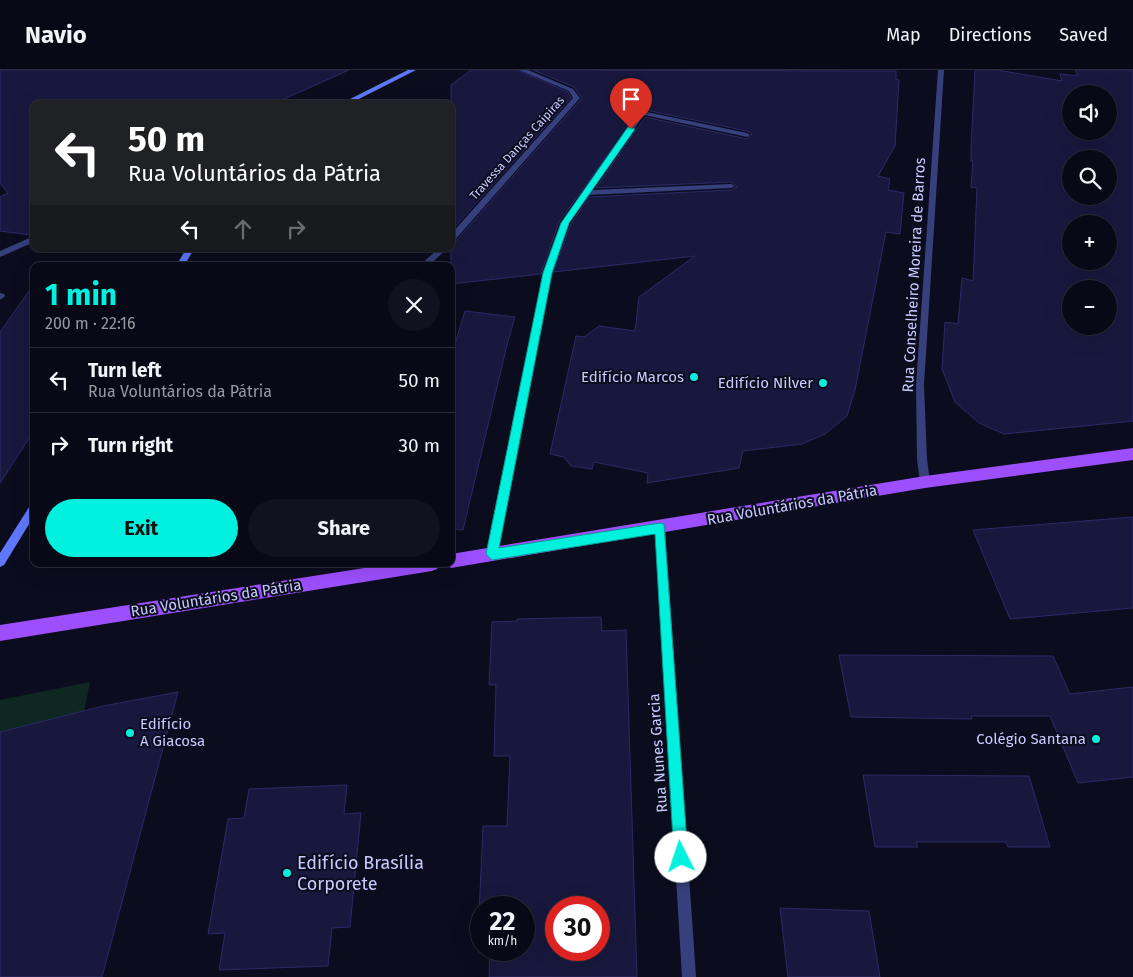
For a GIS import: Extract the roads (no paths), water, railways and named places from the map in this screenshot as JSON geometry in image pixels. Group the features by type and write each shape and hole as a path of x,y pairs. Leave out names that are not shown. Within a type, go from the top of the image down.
{"main road":[{"path":"351,100 413,70"},
{"name":"Rua Voluntários da Pátria","path":"455,560 660,528 925,482 1133,454"},
{"path":"0,562 30,513"},
{"name":"Rua Voluntários da Pátria","path":"0,633 413,567"}],"street":[{"name":"Travessa Danças Caipiras","path":"455,235 577,98 572,90 522,70"},
{"name":"Rua Conselheiro Moreira de Barros","path":"925,482 922,459 920,385 941,70"},
{"path":"492,554 547,273 565,223 642,113 747,135"},
{"path":"586,194 731,186"},
{"path":"0,254 30,241"},
{"path":"428,262 439,252"},
{"name":"Rua Nunes Garcia","path":"660,528 689,977"}],"place":[{"name":"Edifício Marcos","path":"694,377"},
{"name":"Edifício Nilver","path":"823,383"},
{"name":"Edifício A Giacosa","path":"130,733"},
{"name":"Colégio Santana","path":"1096,739"},
{"name":"Edifício Brasília Corporete","path":"287,873"}]}
